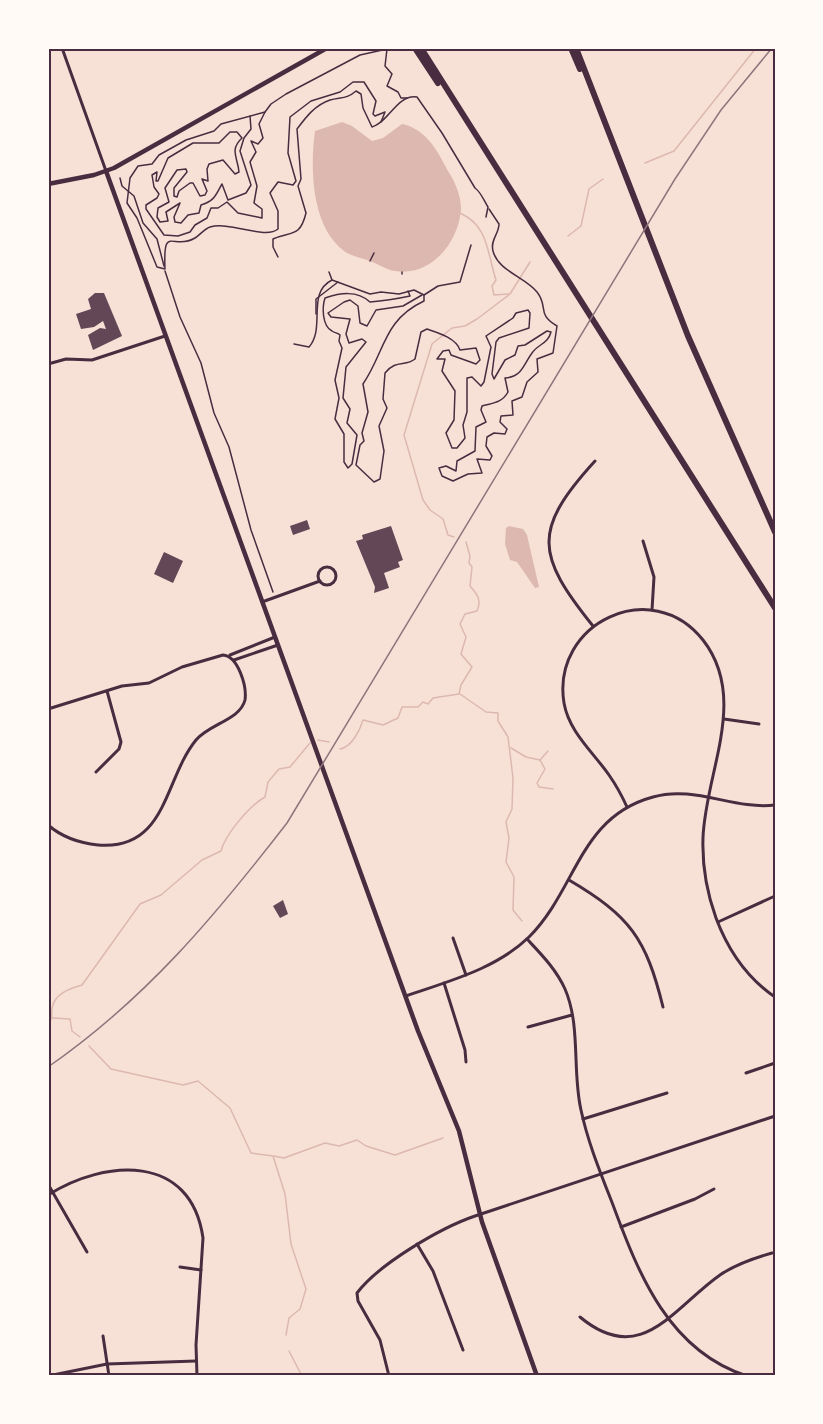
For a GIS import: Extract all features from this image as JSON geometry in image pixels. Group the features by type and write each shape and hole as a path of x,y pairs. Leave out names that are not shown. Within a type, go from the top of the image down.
{"highway":[{"path":"415,48 602,333 775,608"},
{"path":"421,48 471,131"},
{"path":"574,48 653,249 723,417 775,532"}],"main road":[{"path":"48,184 106,171 327,48"},
{"path":"106,171 406,996 459,1131 480,1214 537,1376"}],"street":[{"path":"62,48 106,171"},
{"path":"48,364 66,359 92,360 165,336"},
{"path":"593,626 559,582 552,563 549,544 552,521 558,506 595,461"},
{"path":"643,541 654,578 652,610"},
{"path":"330,568 334,572 335,580 332,584 324,584 320,581 319,573 322,569 330,568"},
{"path":"262,602 320,581"},
{"path":"627,807 609,774 578,736 565,707 562,686 566,663 576,645 593,626 620,612 652,610 684,622 706,645 722,682 724,719 708,796 703,838 704,864 718,922 739,963 759,985 775,997"},
{"path":"48,709 107,691 149,683 182,667 223,655 230,656 275,637"},
{"path":"234,660 278,644"},
{"path":"248,647 250,653"},
{"path":"48,825 67,838 102,845 120,844 146,831 158,816 193,744 209,728 233,716 242,708 245,693 234,660 230,656"},
{"path":"96,772 118,749 121,742 107,691"},
{"path":"724,719 759,724"},
{"path":"406,996 466,975 496,961 527,939 546,917 593,836 610,818 627,807 670,794 708,796 756,806 775,805"},
{"path":"569,880 610,906 632,929 650,961 663,1007"},
{"path":"718,922 775,896"},
{"path":"453,938 466,975"},
{"path":"527,939 558,976 567,995 572,1015 576,1082 583,1119 636,1268 680,1334 708,1358 747,1376"},
{"path":"444,983 465,1050 466,1062"},
{"path":"528,1028 572,1015"},
{"path":"746,1073 775,1063"},
{"path":"583,1119 667,1093"},
{"path":"389,1376 380,1340 357,1299 360,1289 417,1244 438,1231 480,1214 775,1116"},
{"path":"48,1195 107,1170 140,1170 165,1177 192,1202 201,1223 197,1376"},
{"path":"48,1184 87,1252"},
{"path":"621,1227 695,1199 714,1189"},
{"path":"417,1244 433,1271 463,1350"},
{"path":"580,1317 603,1333 626,1338 648,1333 723,1273 772,1253"},
{"path":"180,1267 201,1270"},
{"path":"103,1336 109,1376"},
{"path":"48,1376 107,1364 196,1361"}],"path":[{"path":"250,117 250,129 240,151 251,185 241,196 228,200 222,184 218,195 210,203 201,205 199,213 188,215 181,223 175,222 174,218 180,203 165,212 168,221 160,222 156,217 158,208 169,202 165,188 177,170 187,172 174,188 174,196 177,197 179,191 190,183 193,183 200,196 205,195 207,191 202,179 208,181 207,169 214,161 223,160 235,174 239,172 234,154 235,146 242,138 237,132 230,132 219,142 193,143 168,158 159,181 156,181 157,172 152,175 154,187 159,194 158,198 146,205 146,209 164,235 186,234 207,218 212,208 218,208 227,202 238,213 262,218 262,209 254,203 257,186 250,162 256,152 251,141 258,144 262,138 259,124 270,104 355,58 386,48 388,56 385,66 392,74 387,86 398,92 401,98 417,97 429,113 500,224 492,242 493,253 502,265 536,290 547,321 557,326 553,353 537,359 538,372 527,382 522,398 512,401 513,415 501,416 500,422 507,429 505,434 494,433 487,437 486,446 492,456 490,459 477,459 482,473 468,474 453,481 442,476 439,468 446,466 456,471 458,461 476,451 476,427 486,422 481,410 482,406 501,401 506,396 508,392 505,378 512,378 520,372 533,350 546,342 551,332 547,331 525,345 518,346 514,355 505,360 494,379 492,374 497,355 496,342 499,338 529,328 530,313 528,310 516,313 506,324 486,336 491,347 484,382 483,385 478,385 472,377 467,378 467,412 463,425 465,438 457,448 452,448 446,433 454,420 455,391 442,371 445,359 437,359 443,351 448,350 451,355 476,364 480,360 478,349 460,351 455,341 441,333 427,329 421,332 415,359 412,362 395,363 385,373 382,399 387,408 380,426 383,456 380,479 371,481 369,475 356,465 360,445 364,441 363,428 368,416 363,384 369,375 381,343 396,320 424,301 423,295"},
{"path":"165,269 163,253 167,243 173,240 185,241 195,238 209,227 226,224 267,232 278,229 278,211 270,193 278,182 294,183 295,174 290,168 288,153 290,117 311,101 340,92 353,82 364,82 376,101 373,114 375,116 385,112 381,122"},
{"path":"278,257 273,247 273,239 288,237 297,231 306,213 298,186 301,180 297,129 301,124 324,102 345,99 356,91 361,94 369,126 375,127 407,98"},
{"path":"165,269 157,267 137,218 126,203 131,173 140,165 152,164 159,154 186,140 214,131 221,124 265,112"},
{"path":"120,178 134,196 142,223 157,239 180,317 201,363 214,413 232,456 251,530 274,594"},
{"path":"486,217 489,208"},
{"path":"408,291 410,296 388,301 382,299 370,302 363,297 346,293 325,298 323,301 324,320 330,331 340,335 339,341 342,348 335,380 339,398 335,419 344,434 344,462 348,468 352,464 357,435 347,423 350,409 343,398 344,381 348,363 362,351 366,342 362,339 349,343 346,334 350,319 331,317 328,314 350,300 358,306 360,323 367,326 376,310 403,306 438,286 460,282 471,245"},
{"path":"370,261 374,253"},
{"path":"329,272 332,280"},
{"path":"294,344 303,347 311,345 318,332 315,301 325,284 332,280 370,294 385,292 399,294 414,290 423,295"},
{"path":"319,294 339,281"}],"shaded area":[{"path":"342,122 352,126 372,141 383,138 402,124 418,130 435,148 455,184 461,209 455,233 449,245 431,263 408,271 392,270 347,253 333,240 325,227 315,196 313,146 315,131"},
{"path":"509,526 523,529 527,535 539,587 535,588 517,562 510,560 505,544 506,528"}],"building":[{"path":"95,293 104,293 122,336 93,350 88,335 100,328 106,329 103,321 94,327 81,329 76,314 91,309 88,299"},
{"path":"307,520 310,529 293,535 290,526"},
{"path":"391,526 403,560 398,562 400,567 384,573 389,588 374,593 375,587 356,541 363,539 362,535"},
{"path":"164,552 183,561 173,583 154,574"},
{"path":"283,900 288,914 280,918 273,906"}],"waterway":[{"path":"645,163 674,151 756,48"},
{"path":"568,236 581,226 589,189 603,179"},
{"path":"460,213 477,225 486,241 496,280 492,286 494,295 509,294"},
{"path":"454,537 448,535 443,519 430,510 423,500 404,435 432,344 452,328 465,326 477,319 510,294 530,262"},
{"path":"340,749 352,742 363,720 383,725 398,718 402,707 418,707 423,702 428,704 433,698 459,694 461,685 472,667 461,654 466,637 460,624 465,614 477,611 479,604 477,595 470,586 472,567 469,563 470,556 466,542"},
{"path":"460,694 486,712 498,713 498,721 508,737 513,778 512,809 506,822 509,838 506,862 514,877 513,910 522,921"},
{"path":"318,740 329,742"},
{"path":"48,1024 52,1018 55,1000 69,989 82,985 140,904 161,895 202,860 221,851 227,837 239,821 265,797 268,782 279,769 290,767 310,743"},
{"path":"511,748 526,757 540,760 548,751"},
{"path":"540,760 545,769 537,783 539,787 553,789"},
{"path":"53,1018 70,1019 72,1031 80,1037"},
{"path":"89,1046 111,1069 183,1085 198,1081 230,1108 251,1153 273,1156 285,1194 291,1244 306,1289 300,1309 289,1318 286,1335"},
{"path":"274,1156 284,1158 325,1143 339,1146 357,1140 366,1146 395,1155 443,1138"},
{"path":"289,1351 302,1376"}],"railway":[{"path":"48,1067 117,1013 148,984 206,923 287,823 675,179 721,110 772,48"}]}
